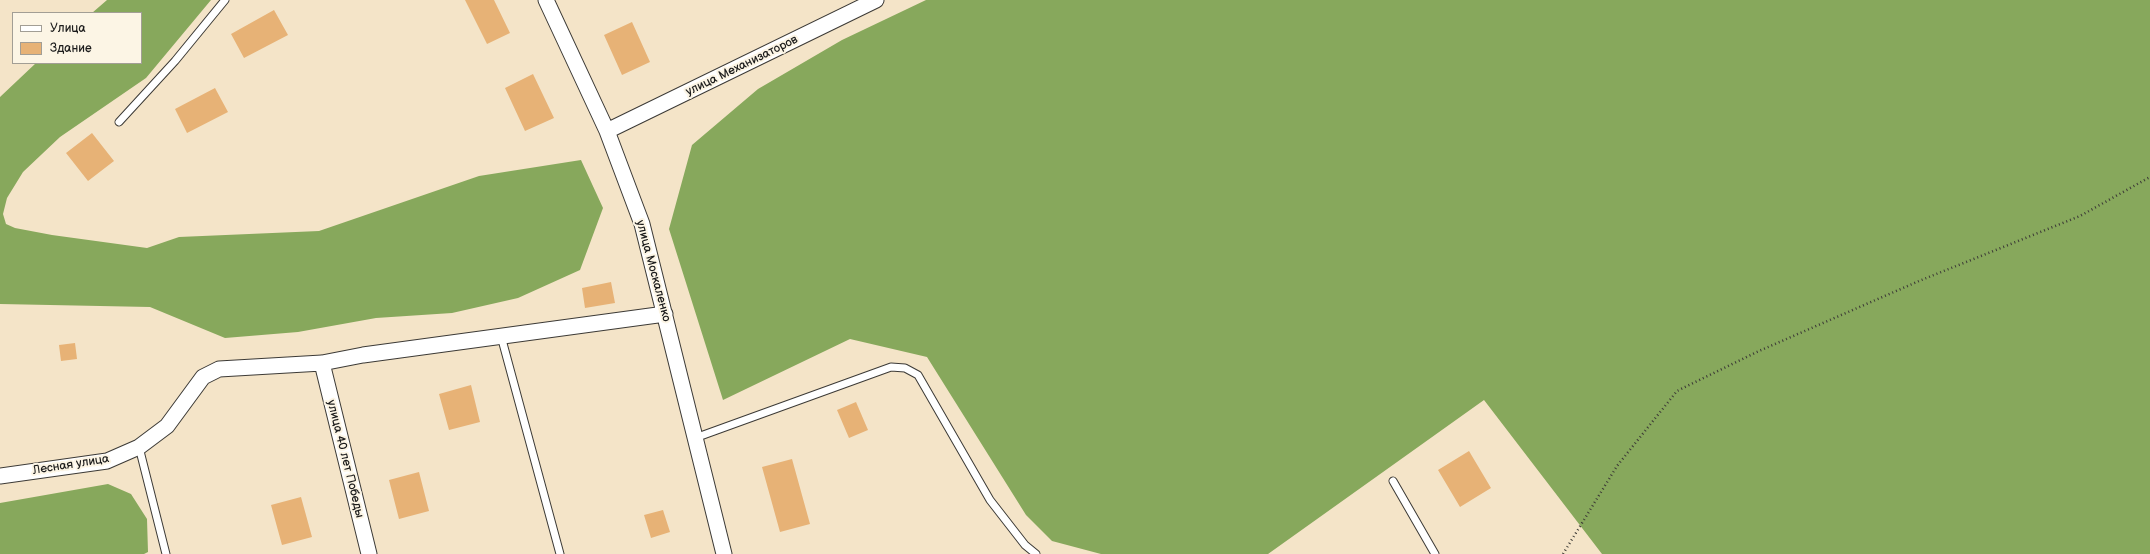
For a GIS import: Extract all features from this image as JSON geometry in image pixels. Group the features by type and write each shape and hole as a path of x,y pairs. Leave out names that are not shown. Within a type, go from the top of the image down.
{"street":[{"name":"улица Москаленко","path":"546,0 607,131 642,224 724,554"},
{"name":"улица Механизаторов","path":"607,131 876,0"},
{"name":"Лесная улица","path":"0,476 107,460 139,447 167,426 203,378 218,369 322,363 501,336 665,314"},
{"name":"улица 40 лет Победы","path":"322,363 369,554"}],"lane":[{"path":"119,122 175,61 225,0"},
{"path":"501,336 560,554"},
{"path":"695,438 891,367 905,368 918,375 990,500 1024,545 1036,554"},
{"path":"139,447 166,554"},
{"path":"1393,481 1435,554"}],"path":[{"path":"1563,554 1616,466 1677,392 1759,351 1919,281 2080,216 2150,177"}],"green space":[{"path":"107,0 211,0 146,78 60,137 23,172 7,198 3,214 6,224 15,228 52,235 147,248 179,237 319,231 479,176 581,160 603,208 580,270 518,298 452,313 376,318 298,332 225,338 150,307 0,304 0,97 35,64 142,64 142,12 93,12"},
{"path":"926,0 2150,0 2150,554 1602,554 1484,400 1268,554 1101,554 1052,541 1026,515 927,357 850,339 723,400 669,229 692,145 758,89 842,40"},
{"path":"108,484 131,494 147,519 148,552 144,554 0,554 0,503"}],"building":[{"path":"465,0 494,0 510,33 487,44"},
{"path":"274,10 288,35 244,58 231,34"},
{"path":"632,22 650,62 622,75 604,35"},
{"path":"533,74 554,118 525,131 505,88"},
{"path":"215,88 228,112 187,133 175,109"},
{"path":"92,133 114,161 88,181 66,153"},
{"path":"611,282 615,303 585,308 582,288"},
{"path":"75,343 77,359 61,361 59,345"},
{"path":"471,385 480,422 449,430 439,394"},
{"path":"856,402 868,430 849,438 837,410"},
{"path":"1469,451 1491,488 1460,507 1438,470"},
{"path":"792,459 810,524 780,532 762,467"},
{"path":"419,472 429,511 399,519 389,480"},
{"path":"301,497 312,537 282,545 271,505"},
{"path":"663,510 670,532 651,538 644,515"}]}
